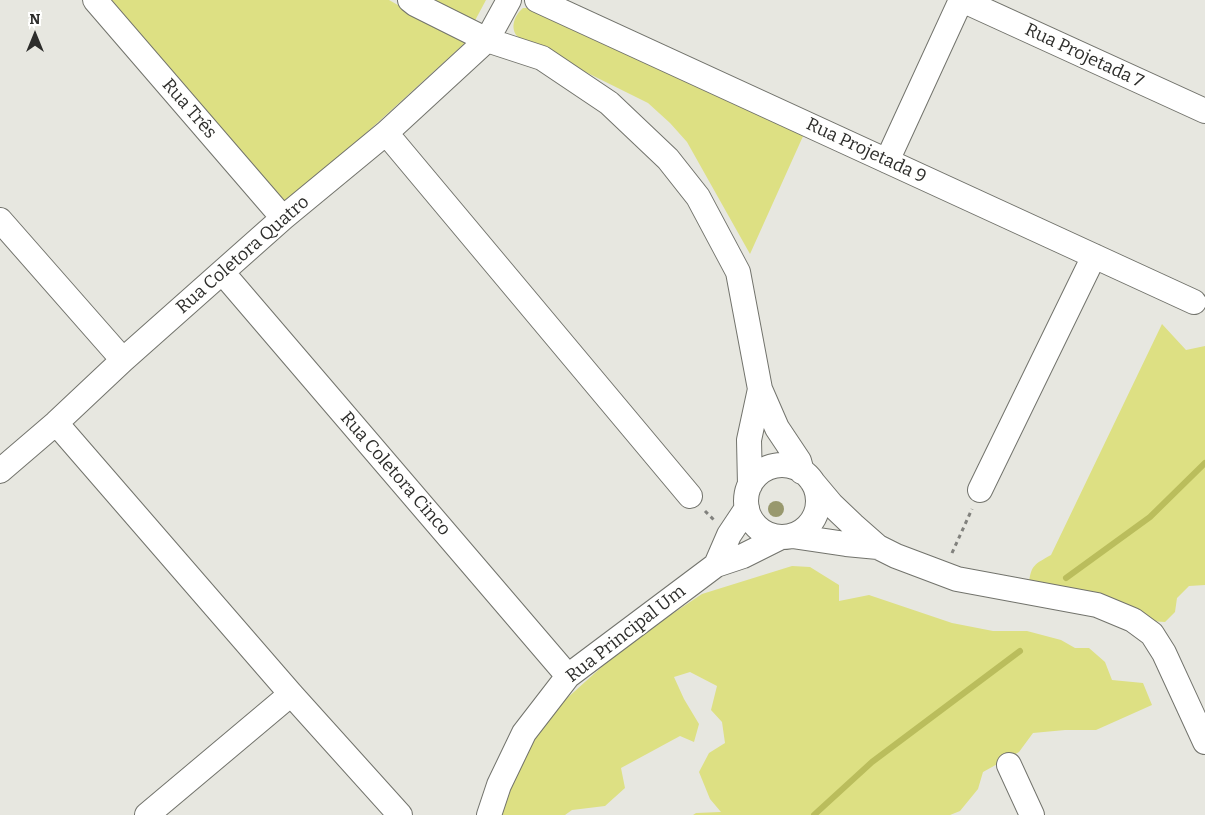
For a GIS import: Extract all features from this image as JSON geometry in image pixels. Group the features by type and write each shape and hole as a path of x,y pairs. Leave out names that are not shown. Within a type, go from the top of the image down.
{"street":[{"name":"Rua Três","path":"95,0 283,218"},
{"path":"410,0 487,40 542,58 609,103 668,159 698,197 738,272 760,389 778,428 816,490 818,501 816,512 811,522 802,530 786,536"},
{"name":"Rua Coletora Quatro","path":"0,471 56,423 123,360 283,218 386,133 487,40 509,0"},
{"name":"Rua Projetada 9","path":"537,0 1194,302"},
{"path":"887,161 962,0"},
{"name":"Rua Projetada 7","path":"962,0 1205,112"},
{"path":"386,133 690,496"},
{"path":"0,220 123,360"},
{"path":"980,490 1094,256"},
{"name":"Rua Coletora Cinco","path":"222,272 568,676"},
{"path":"750,485 749,440 760,389"},
{"path":"56,423 291,694 400,815"},
{"path":"878,547 770,535 759,529 751,520 746,496 750,485 757,475 767,468 780,465 792,466 807,476 832,505 878,547 896,556 957,579 1097,605 1133,620 1152,634 1160,647 1205,742"},
{"path":"716,565 728,535 747,508"},
{"name":"Rua Principal Um","path":"489,815 499,785 524,733 568,676 716,565 743,556 786,536"},
{"path":"147,815 291,694"},
{"path":"1009,765 1032,815"}],"path":[{"path":"943,574 980,490"},
{"path":"690,496 728,535"}],"green space":[{"path":"108,0 389,0 465,43 286,206"},
{"path":"418,0 486,0 471,28"},
{"path":"523,8 530,8 804,134 750,254 687,142 670,123 648,103 523,41 516,35 514,24 518,13"},
{"path":"1162,324 1186,350 1205,346 1205,585 1189,586 1177,598 1175,612 1165,622 1149,621 1029,583 1031,572 1035,566 1051,555"},
{"path":"792,566 810,567 839,585 839,601 869,595 952,623 993,631 1027,631 1061,640 1075,648 1089,648 1105,662 1112,680 1143,683 1152,705 1096,730 1033,733 1019,752 983,772 978,789 960,811 950,815 693,815 696,813 721,812 710,799 699,772 709,753 725,743 722,722 711,710 717,686 690,672 674,677 684,699 699,724 694,742 680,736 621,768 625,788 605,806 572,810 565,815 499,815 522,754 544,719 606,663 666,618 702,594"}],"waterway":[{"path":"1066,578 1150,517 1205,463"},
{"path":"814,815 872,762 1020,651"}]}
